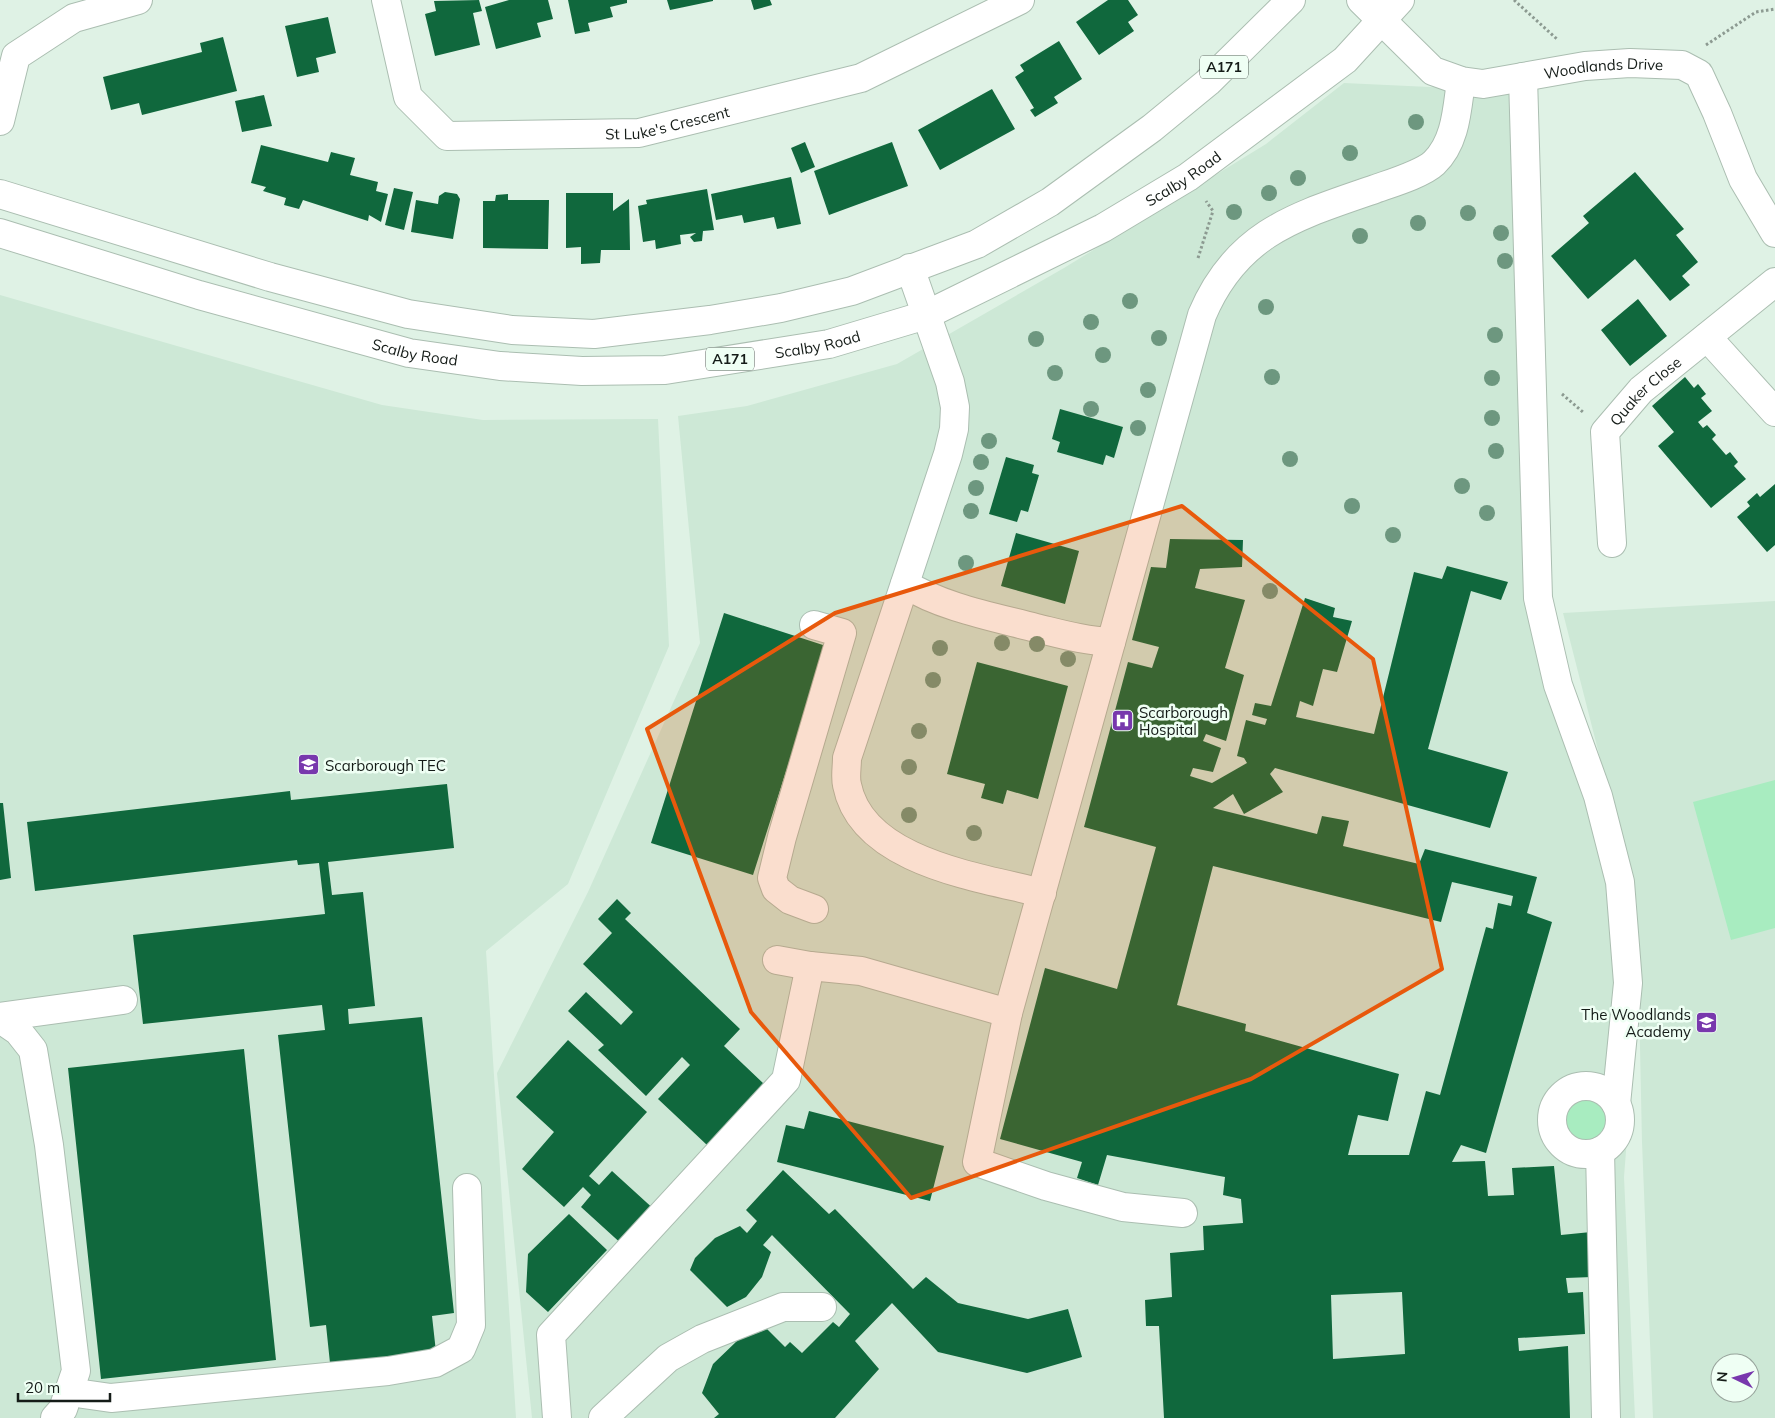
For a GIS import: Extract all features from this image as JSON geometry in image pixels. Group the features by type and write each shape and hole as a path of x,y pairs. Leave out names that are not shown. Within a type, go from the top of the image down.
{"main road":[{"path":"0,121 8,55 74,18 138,0"},
{"name":"St Luke's Crescent","path":"386,0 408,97 447,136 639,133 861,78 1020,0"},
{"name":"A171","path":"0,194 270,277 408,314 512,330 594,334 710,320 781,308 852,291 977,244 1050,202 1152,128 1208,82 1291,0"},
{"name":"Woodlands Drive","path":"1361,0 1392,10 1433,71 1461,81 1483,84 1585,66 1630,63 1682,65 1699,74"},
{"name":"Scalby Road","path":"0,233 235,305 390,348 409,353 500,366 582,371 665,370 829,344 926,315 1103,228 1188,177 1344,60 1392,10"},
{"path":"1699,74 1718,114 1743,179 1775,234"},
{"path":"1523,77 1538,598 1558,685 1598,796 1620,882 1628,983 1616,1104 1620,1119 1617,1134 1606,1148 1593,1154 1573,1152 1559,1141 1552,1123 1553,1111 1558,1100 1569,1090 1585,1086 1598,1088 1609,1095 1616,1104"},
{"path":"1183,1213 1124,1207 1046,1186 977,1162 1008,1013 1202,315 1210,297 1232,265 1260,238 1314,210 1410,176 1434,163 1446,147 1455,127 1461,81"},
{"path":"910,268 950,382 955,407 954,429 948,454 847,758 847,785 860,815 877,836 904,853 937,865 1042,893"},
{"name":"Quaker Close","path":"1612,543 1605,432 1641,390 1775,282"},
{"path":"1707,337 1775,412"},
{"path":"905,584 921,594 1001,619 1093,641 1111,642"},
{"path":"814,625 842,633 782,837 772,878 776,889 790,900 814,909"},
{"path":"777,960 810,966 861,971 1008,1013"},
{"path":"557,1418 551,1335 786,1080 810,966"},
{"path":"0,1018 122,1000"},
{"path":"0,1018 18,1031 33,1050 49,1145 76,1371 64,1409 55,1418"},
{"path":"1600,1151 1606,1418"},
{"path":"70,1389 83,1394 110,1398 388,1371 435,1363 461,1349 471,1325 467,1188"},
{"path":"603,1418 668,1358 702,1339 783,1307 822,1307"}],"path":[{"path":"1514,0 1585,66"},
{"path":"1699,74 1707,43 1756,12 1775,9"},
{"path":"1531,387 1554,387 1605,432"}],"highlighted area":[{"path":"1182,506 1373,659 1442,969 1251,1079 911,1198 751,1012 647,729 835,613"}],"shaded area":[{"name":"Scarborough Hospital","path":"1344,83 1536,92 1548,528 1554,622 1565,669 1599,773 1635,1035 1624,1177 1635,1418 532,1418 497,1073 588,892 700,643 678,416 747,406 897,364 1064,268 1266,144"},
{"name":"Scarborough TEC","path":"0,295 382,405 483,420 658,419 669,646 568,884 486,951 516,1418 0,1418"},
{"name":"The Woodlands Academy","path":"1775,601 1775,1418 1653,1418 1642,1142 1637,903 1563,613"}],"green space":[{"path":"1775,780 1775,928 1731,940 1693,802"},
{"path":"1582,1094 1592,1094 1605,1101 1612,1114 1612,1124 1605,1137 1592,1144 1582,1144 1573,1140 1566,1133 1562,1124 1562,1114 1566,1105 1573,1098"}],"building":[{"path":"479,0 482,11 473,13 480,45 435,56 425,14 436,11 434,1"},
{"path":"509,0 548,0 553,19 537,23 541,37 496,49 485,7"},
{"path":"568,0 627,0 627,3 610,7 613,17 588,23 590,31 575,34"},
{"path":"667,0 713,0 713,1 670,10"},
{"path":"751,0 770,0 772,5 754,10"},
{"path":"1108,0 1128,0 1138,15 1128,22 1134,31 1099,55 1076,22"},
{"path":"328,17 336,53 316,58 319,72 297,77 285,26"},
{"path":"223,37 237,91 142,115 139,103 111,110 103,77 202,52 200,43"},
{"path":"1059,41 1082,79 1054,97 1058,103 1035,117 1030,110 1034,108 1015,77 1024,71 1020,65"},
{"path":"992,89 1015,129 940,170 918,130"},
{"path":"264,95 272,126 242,132 235,101"},
{"path":"805,142 815,167 801,173 791,148"},
{"path":"892,142 908,186 829,215 814,171"},
{"path":"261,145 328,162 331,152 355,158 350,175 378,182 376,191 388,194 381,222 369,215 368,221 303,200 299,209 284,205 286,198 263,191 266,187 251,183"},
{"path":"1635,172 1684,229 1676,235 1698,262 1682,276 1690,285 1670,301 1635,259 1588,299 1551,256 1589,223 1583,216"},
{"path":"791,177 801,224 777,229 774,217 744,223 742,215 716,220 711,194"},
{"path":"394,188 413,192 404,230 385,225"},
{"path":"707,189 714,230 703,231 702,241 694,242 690,237 696,233 680,235 681,244 656,249 655,240 643,242 638,206 647,204 646,200"},
{"path":"445,192 457,194 460,199 453,239 411,232 416,200 438,204 439,196"},
{"path":"566,193 613,193 613,211 629,199 630,250 601,250 600,263 581,264 581,247 566,248"},
{"path":"508,194 508,200 549,200 548,249 483,248 483,201 495,201 496,195"},
{"path":"1638,299 1667,336 1630,366 1601,330"},
{"path":"1685,377 1694,388 1698,384 1706,394 1701,398 1712,411 1698,422 1703,428 1707,425 1716,435 1712,439 1726,455 1730,452 1738,462 1734,466 1746,479 1711,508 1658,446 1674,432 1652,406"},
{"path":"1060,409 1123,427 1114,458 1106,455 1103,465 1057,452 1060,442 1052,439"},
{"path":"1006,457 1034,465 1032,473 1039,475 1028,512 1021,510 1017,522 989,514"},
{"path":"1775,484 1775,545 1767,552 1737,517 1750,506 1747,502 1757,493 1760,497"},
{"path":"1016,533 1079,551 1065,604 1001,586"},
{"path":"1170,539 1243,540 1242,567 1200,569 1195,588 1245,600 1225,668 1244,675 1226,741 1206,734 1203,741 1221,748 1213,772 1193,768 1190,776 1212,783 1247,763 1244,758 1237,756 1246,720 1265,725 1267,719 1252,715 1255,703 1271,706 1305,598 1335,608 1333,617 1352,621 1337,672 1323,669 1313,706 1300,701 1296,717 1374,734 1414,572 1442,579 1447,566 1508,582 1501,600 1471,591 1428,749 1508,772 1490,828 1275,768 1270,774 1283,792 1244,814 1233,794 1213,808 1317,834 1322,816 1349,821 1343,846 1419,864 1425,849 1537,877 1527,913 1552,922 1486,1153 1461,1145 1452,1162 1485,1161 1488,1196 1514,1195 1512,1168 1554,1166 1561,1235 1591,1232 1592,1277 1566,1278 1568,1293 1583,1292 1585,1334 1518,1338 1519,1351 1568,1346 1570,1418 1164,1418 1159,1326 1146,1326 1145,1300 1172,1297 1170,1253 1204,1250 1203,1226 1243,1223 1241,1199 1223,1195 1225,1177 1107,1155 1098,1185 1077,1178 1082,1162 1000,1139 1045,968 1117,989 1156,847 1084,827 1128,662 1152,668 1159,647 1132,640 1151,567 1166,568","holes":["1213,866 1441,922 1452,882 1513,896 1511,906 1498,903 1493,929 1486,927 1440,1095 1426,1091 1409,1155 1348,1155 1358,1115 1388,1121 1399,1074 1245,1031 1246,1024 1177,1005","1402,1292 1405,1354 1333,1359 1331,1295"]},
{"path":"724,613 826,646 753,875 651,843"},
{"path":"977,662 1068,686 1038,799 1007,790 1003,804 981,798 985,784 947,774"},
{"path":"447,784 454,848 328,862 332,895 363,892 375,1006 348,1009 349,1024 422,1017 454,1313 432,1316 436,1352 330,1363 326,1325 310,1327 278,1035 325,1030 322,1005 143,1024 133,935 325,914 319,863 298,865 297,860 35,891 27,822 290,791 291,800"},
{"path":"0,803 3,803 11,878 0,880"},
{"path":"617,899 631,913 625,919 740,1029 724,1046 766,1086 707,1145 658,1099 690,1065 682,1057 646,1096 598,1050 604,1045 568,1011 586,992 621,1025 633,1012 583,964 612,933 598,919"},
{"path":"568,1040 647,1112 589,1176 599,1185 612,1171 657,1212 625,1247 581,1207 591,1195 583,1187 564,1207 522,1169 554,1132 516,1097"},
{"path":"244,1049 276,1360 101,1379 68,1068"},
{"path":"809,1111 944,1146 930,1201 777,1162 786,1125 804,1129"},
{"path":"783,1170 829,1214 835,1209 913,1289 926,1277 958,1303 1028,1319 1068,1309 1082,1357 1027,1373 938,1352 892,1303 855,1341 879,1369 835,1418 714,1418 719,1414 702,1393 713,1364 738,1340 767,1329 785,1347 790,1342 802,1353 833,1322 839,1327 850,1314 772,1235 763,1245 771,1252 762,1277 746,1297 727,1307 690,1270 695,1258 715,1238 740,1226 747,1233 757,1221 746,1210"},
{"path":"569,1214 607,1250 548,1312 526,1292 528,1254"}],"place":[{"name":"Scarborough Hospital","path":"1123,721"},
{"name":"Scarborough TEC","path":"309,765"},
{"name":"The Woodlands Academy","path":"1707,1023"}]}
